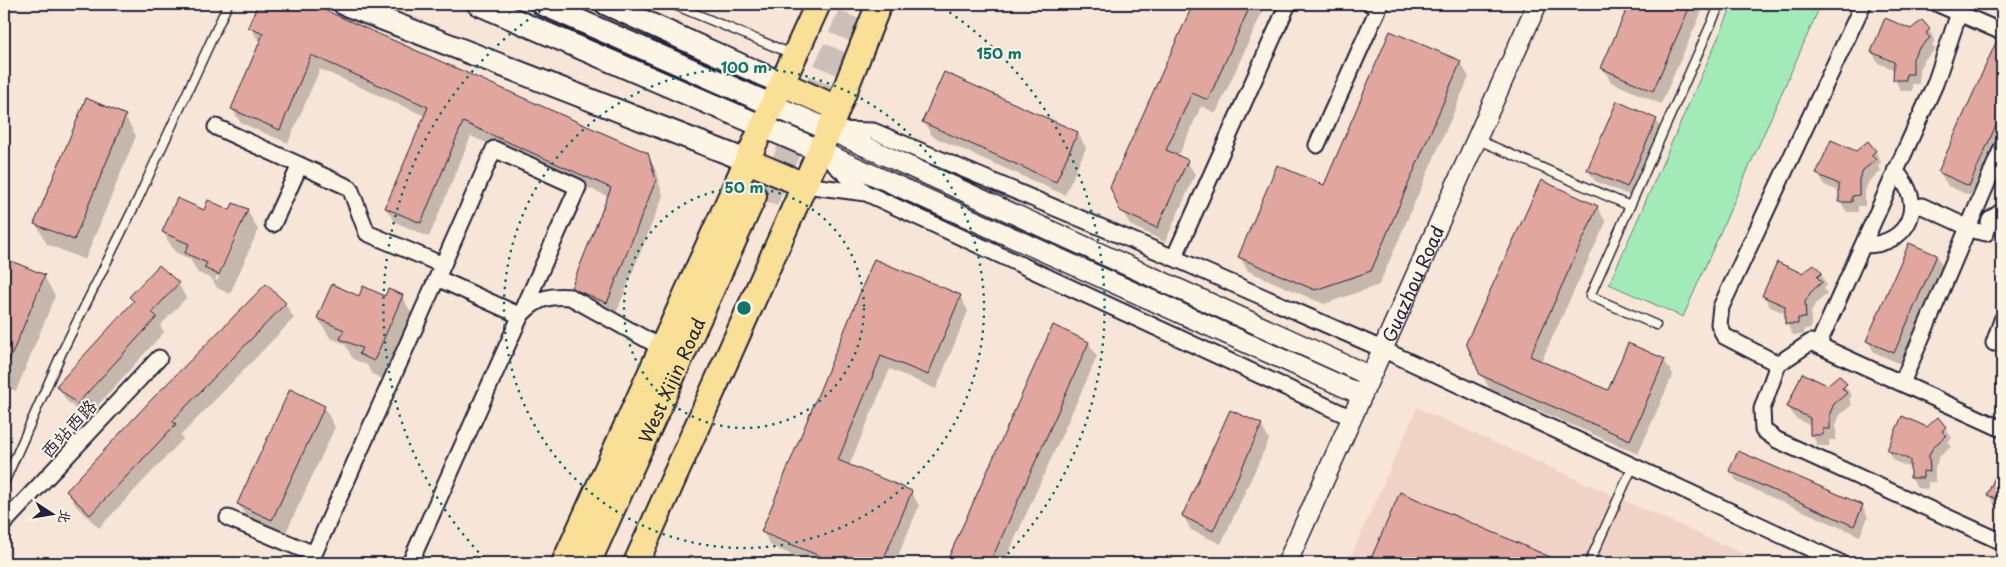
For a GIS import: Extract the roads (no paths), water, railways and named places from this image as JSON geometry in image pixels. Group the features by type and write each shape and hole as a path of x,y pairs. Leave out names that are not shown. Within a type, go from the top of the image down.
{"main road":[{"path":"344,4 748,161 804,185"},
{"path":"478,4 774,105 837,108"},
{"path":"542,4 774,105"},
{"path":"606,4 774,105 824,140"},
{"path":"564,563 774,105 818,4"},
{"path":"636,563 824,140 879,4"},
{"name":"West Xijin Road","path":"588,563 760,198 603,563"}],"street":[{"path":"1174,258 1288,4"},
{"path":"1317,145 1378,7 1371,4"},
{"name":"Guazhou Road","path":"1286,563 1537,4"},
{"path":"1778,364 1724,336 1719,324 1721,307 1862,4"},
{"path":"1938,4 2002,32"},
{"path":"1818,346 1935,84 1959,13"},
{"path":"216,127 350,188 367,233 521,316"},
{"path":"824,140 873,131 1174,258 1382,349 1841,563"},
{"path":"824,140 866,193"},
{"path":"824,140 1370,376"},
{"path":"824,140 1362,395"},
{"path":"1902,383 2002,148"},
{"path":"228,518 312,559 494,150 578,187 410,563"},
{"path":"273,224 300,165"},
{"path":"1863,244 1877,245 1890,241 1901,233 1909,221 1912,208 1911,194 1905,181 1895,171"},
{"path":"804,185 866,193 1352,418"},
{"path":"1912,208 1922,206 1968,228 1986,233 1990,220 2002,211"},
{"path":"521,316 530,305 542,298 556,295 570,297 662,348"},
{"path":"1994,343 2002,320"},
{"path":"2002,429 1812,342 1778,364 1762,409 1763,430 1776,440 2002,542"},
{"name":"西站西路","path":"4,523 159,358"}],"lane":[{"path":"4,482 63,350 138,199 228,4"},
{"path":"672,4 796,56"},
{"path":"1656,325 1590,296 1720,4"},
{"path":"1476,139 1630,206"},
{"path":"1589,563 1633,466"}],"tunnel":[{"path":"766,201 855,4"}]}
